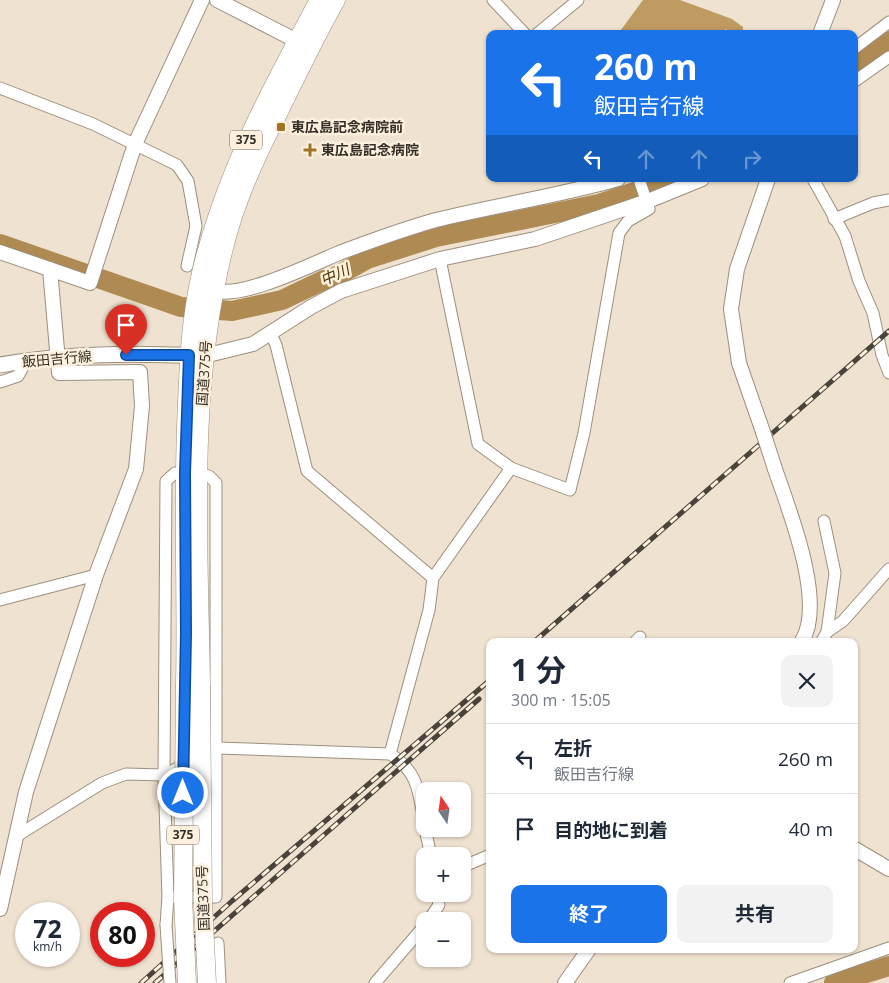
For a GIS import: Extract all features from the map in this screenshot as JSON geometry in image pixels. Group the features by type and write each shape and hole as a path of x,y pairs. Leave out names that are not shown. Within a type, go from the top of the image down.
{"highway":[{"name":"国道375号","path":"209,291 199,249 258,113 319,0"},
{"name":"国道375号","path":"207,983 193,686 192,473 197,356 201,318 257,153 336,0"},
{"name":"国道375号","path":"187,983 183,898 193,686"}],"main road":[{"name":"飯田吉行線","path":"0,365 57,357 161,354 197,356"}],"street":[{"path":"0,252 90,283 135,144 202,0"},
{"path":"217,0 297,41"},
{"path":"493,0 521,30"},
{"path":"542,30 578,0"},
{"path":"822,30 833,0"},
{"path":"858,46 889,22"},
{"path":"858,79 889,57"},
{"path":"0,88 93,124 164,157 183,171 188,181 199,249 187,266"},
{"path":"209,291 222,294 264,284 380,238 436,220 608,182"},
{"path":"440,259 478,444 511,468 570,490 584,433 619,233 628,221 649,209 640,182"},
{"path":"197,356 253,344 311,307 341,291 440,259 535,239 693,182"},
{"path":"767,182 737,269 731,309 739,363 804,559 809,595 807,633 804,638"},
{"path":"815,182 845,236 859,281 873,313 882,355 889,373"},
{"path":"834,219 873,203 889,200"},
{"path":"0,909 26,792 96,574 136,469 142,406 140,372 59,373 50,269"},
{"path":"271,334 276,345 307,471 433,578"},
{"path":"0,382 18,376 27,360"},
{"path":"390,754 429,610 433,578 511,468"},
{"path":"168,897 216,897 216,483 209,476 192,473 175,473 166,481 164,775 168,897 166,925 170,983"},
{"path":"824,521 835,573 824,637"},
{"path":"824,637 842,621 888,571"},
{"path":"0,600 96,574"},
{"path":"15,837 102,783 126,774 164,775 217,748 390,754 398,759 416,782"},
{"path":"858,850 889,869"},
{"path":"471,863 486,857"},
{"path":"375,983 416,936"},
{"path":"218,943 220,983"},
{"path":"790,983 889,948"},
{"path":"565,983 586,953"}],"shaded area":[{"path":"643,0 680,0 732,19 743,27 743,30 621,30"}],"waterway":[{"name":"中川","path":"858,65 889,41"},
{"name":"中川","path":"0,244 181,307 232,311 282,300 324,280 328,281 367,259 436,237 599,204 664,182"},
{"name":"中川","path":"834,983 889,966"}],"railway":[{"path":"538,638 889,331"},
{"path":"141,983 232,901 486,683"},
{"path":"155,983 479,699"}],"place":[{"name":"東広島記念病院前","path":"281,127"},
{"name":"東広島記念病院","path":"310,150"}],"route":[{"path":"126,355 189,355 185,434 186,633 183,793"}]}
